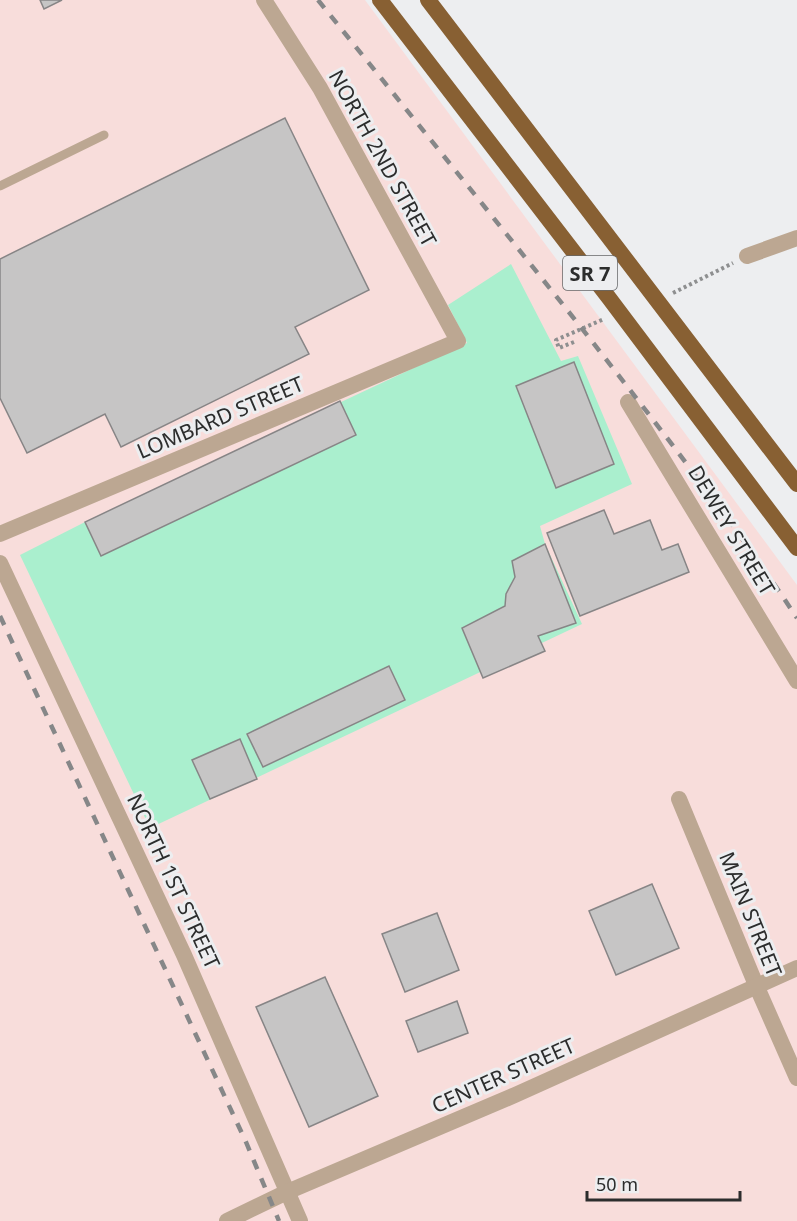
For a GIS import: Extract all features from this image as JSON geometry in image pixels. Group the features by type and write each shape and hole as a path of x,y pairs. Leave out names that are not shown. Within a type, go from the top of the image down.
{"highway":[{"name":"SR 7","path":"380,0 797,548"},
{"name":"SR 7","path":"428,0 797,484"}],"street":[{"name":"NORTH 2ND STREET","path":"264,0 320,88 458,341"},
{"path":"747,256 797,238"},
{"name":"LOMBARD STREET","path":"0,534 458,341"},
{"name":"DEWEY STREET","path":"628,402 797,681"},
{"name":"NORTH 1ST STREET","path":"0,563 184,955 300,1221"},
{"name":"MAIN STREET","path":"680,799 756,985 797,1078"},
{"name":"CENTER STREET","path":"227,1221 287,1192 515,1095 797,968"}],"lane":[{"path":"0,186 104,135"}],"path":[{"path":"683,289 713,275"},
{"path":"571,332 556,340 559,348 574,342"}],"shaded area":[{"path":"0,0 365,0 797,585 797,1221 0,1221"}],"green space":[{"path":"511,264 561,361 578,356 632,484 540,526 545,544 582,624 150,828 20,555 85,522 467,343 448,305"}],"building":[{"path":"40,0 62,0 44,9"},
{"path":"285,118 369,290 295,327 309,354 121,447 105,414 27,453 0,398 0,259"},
{"path":"574,362 614,464 556,488 516,386"},
{"path":"340,401 356,435 101,556 85,522"},
{"path":"604,510 614,534 650,520 662,550 678,544 689,572 580,616 547,533"},
{"path":"545,544 576,623 538,636 545,651 483,678 462,628 505,606 506,594 515,577 512,561"},
{"path":"389,666 405,700 263,767 247,734"},
{"path":"240,739 257,779 210,799 192,760"},
{"path":"652,884 679,948 616,975 589,911"},
{"path":"437,913 459,970 405,992 382,934"},
{"path":"325,977 378,1096 309,1127 256,1007"},
{"path":"457,1001 468,1033 418,1052 406,1021"}],"railway":[{"path":"318,0 636,398 719,507 797,618"},
{"path":"0,616 246,1142 279,1221"}]}
